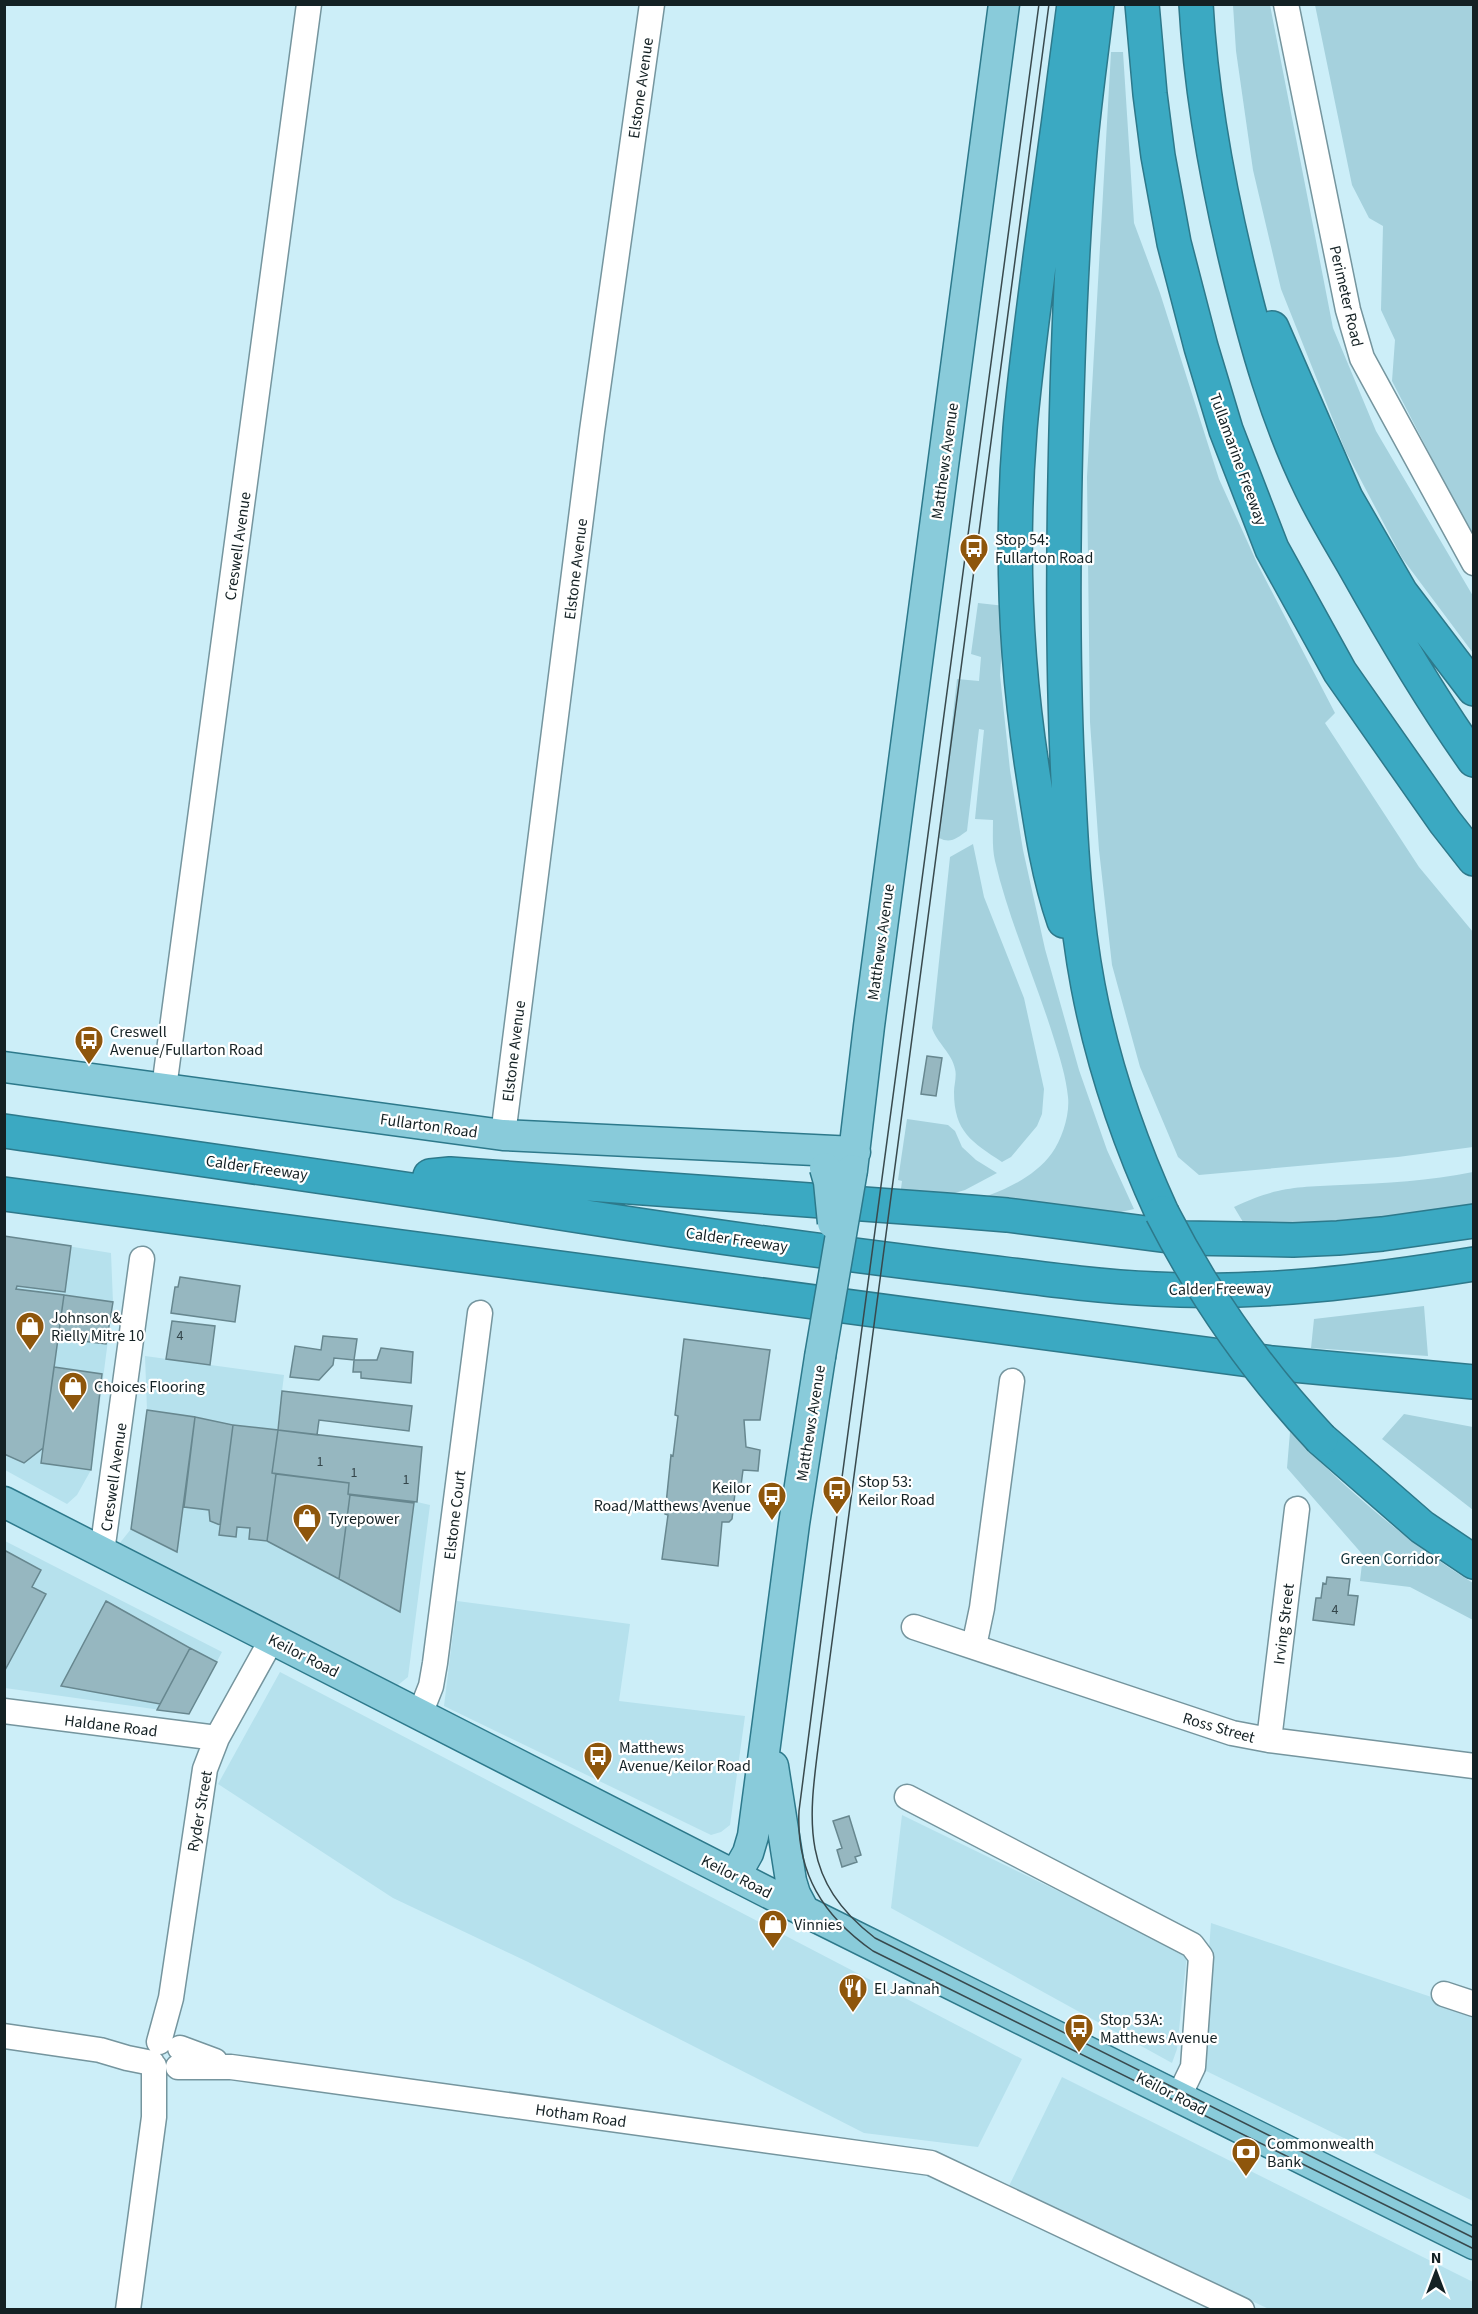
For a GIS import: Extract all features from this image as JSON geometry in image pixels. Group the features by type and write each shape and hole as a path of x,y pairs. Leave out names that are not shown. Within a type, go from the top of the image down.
{"highway":[{"path":"1074,4 1027,358 1018,463 1016,568 1020,656 1027,736 1054,894 1088,988 1113,1085 1142,1168 1187,1262 1238,1341 1269,1381 1321,1439 1422,1527 1473,1562"},
{"path":"1088,988 1079,929 1070,829 1064,682 1062,548 1069,309 1079,162 1097,4"},
{"name":"Tullamarine Freeway","path":"1142,4 1153,114 1174,243 1201,346 1238,463 1272,549 1340,672 1473,859"},
{"path":"1196,4 1198,47 1208,127 1221,198 1255,337 1281,413 1311,488 1400,646 1473,760"},
{"path":"1221,198 1252,280 1346,498 1401,593 1473,689"},
{"name":"Calder Freeway","path":"4,1131 370,1183 741,1241 1072,1282 1155,1290 1316,1286 1473,1264"},
{"path":"370,1183 450,1174 946,1210 1184,1238 1231,1240 1338,1238 1473,1221"},
{"path":"14,1197 1317,1369 1473,1382"},
{"path":"1317,1369 1473,1403"}],"main road":[{"name":"Matthews Avenue","path":"735,1876 752,1840 794,1524 836,1262 834,1160 869,1026 1004,4"},
{"name":"Fullarton Road","path":"4,1067 503,1135 834,1160"},
{"name":"Keilor Road","path":"4,1502 804,1911 1473,2244"},
{"path":"768,1721 786,1861 795,1894 804,1911"}],"street":[{"name":"Creswell Avenue","path":"164,1088 309,4"},
{"name":"Elstone Avenue","path":"503,1135 592,431 652,4"},
{"name":"Perimeter Road","path":"1286,4 1348,310 1362,358 1473,564"},
{"name":"Creswell Avenue","path":"102,1552 142,1259"},
{"name":"Elstone Court","path":"420,1714 431,1686 435,1663 480,1313"},
{"path":"974,1646 982,1608 1012,1381"},
{"name":"Irving Street","path":"1269,1740 1297,1509"},
{"name":"Ross Street","path":"914,1627 1232,1733 1269,1740 1473,1766"},
{"name":"Ryder Street","path":"128,2310 154,2117 166,2056 171,1998 201,1786 209,1754 272,1639"},
{"name":"Haldane Road","path":"4,1711 217,1738"},
{"path":"907,1797 1192,1945 1202,1958 1193,2067 1179,2096"},
{"path":"1444,1994 1473,2004"},
{"name":"Hotham Road","path":"4,2036 100,2050 166,2056 231,2067 931,2163 1232,2305"}],"shaded area":[{"path":"5,1236 111,1253 113,1302 91,1470 77,1495 67,1504 5,1470"},
{"path":"145,1356 284,1375 272,1473 349,1483 348,1494 430,1505 408,1677 398,1685 390,1686 119,1544 131,1529 147,1410"},
{"path":"5,1541 222,1652 189,1714 5,1688"},
{"path":"457,1601 630,1624 619,1701 745,1716 730,1825 721,1832 711,1835 444,1706"},
{"path":"280,1672 1022,2059 978,2147 864,2133 528,1962 393,1898 218,1784"},
{"path":"902,1815 1187,1954 1177,2049 1172,2063 891,1908"},
{"path":"1211,1923 1473,2011 1473,2201 1200,2068"},
{"path":"1062,2077 1473,2282 1473,2309 1269,2309 1008,2188"}],"green space":[{"path":"1233,5 1270,5 1333,328 1376,431 1473,596 1473,653 1402,558 1345,450 1281,289 1253,170 1236,51"},
{"path":"1315,5 1473,5 1473,538 1392,381 1395,340 1381,310 1383,226 1369,218 1352,185"},
{"path":"1111,52 1123,52 1134,223 1160,293 1219,479 1258,565 1335,713 1325,723 1419,867 1473,932 1473,1147 1398,1157 1199,1175 1178,1157 1140,1067 1112,965 1099,850 1090,722 1087,477"},
{"path":"978,603 1005,606 1000,675 1010,770 1023,850 1045,949 1079,1070 1107,1150 1134,1209 1121,1212 962,1205 1011,1186 1034,1172 1056,1147 1062,1134 1068,1104 1066,1082 1058,1053 1015,928 995,861 993,820 975,819 984,730 979,729 967,831 950,840 939,838 957,679 979,681 981,657 971,654"},
{"path":"973,844 984,897 1024,998 1044,1089 1042,1114 1037,1126 1011,1157 1002,1162 974,1142 961,1126 955,1106 955,1069 932,1028 950,857"},
{"path":"907,1119 948,1125 955,1131 962,1147 976,1160 997,1173 965,1190 938,1198 900,1196 902,1181 898,1180"},
{"path":"1473,1172 1473,1215 1249,1232 1234,1207 1262,1195 1286,1189 1440,1178"},
{"path":"1424,1306 1428,1356 1311,1348 1314,1319"},
{"path":"1404,1414 1473,1427 1473,1510 1382,1439"},
{"name":"Green Corridor","path":"1290,1432 1333,1474 1400,1532 1473,1583 1473,1620 1410,1587 1360,1581 1363,1555 1287,1468"}],"building":[{"path":"927,1056 942,1058 936,1096 921,1094"},
{"name":"Johnson & Rielly Mitre 10","path":"4,1236 71,1246 65,1292 17,1286 16,1289 64,1295 43,1448 24,1463 4,1454"},
{"path":"180,1277 240,1286 235,1322 171,1313 175,1287 178,1287"},
{"path":"64,1295 113,1302 106,1344 58,1338"},
{"path":"172,1321 215,1326 210,1365 166,1359"},
{"path":"323,1336 357,1339 354,1360 334,1358 333,1365 319,1380 290,1377 295,1346 321,1350"},
{"path":"684,1339 770,1350 760,1420 744,1420 746,1447 760,1450 758,1471 743,1470 740,1493 735,1493 732,1519 729,1522 722,1522 718,1566 662,1559"},
{"path":"381,1348 413,1352 411,1383 361,1378 361,1372 353,1372 354,1360 377,1360"},
{"name":"Choices Flooring","path":"54,1367 102,1374 91,1470 41,1463"},
{"path":"282,1391 412,1406 409,1431 319,1420 317,1435 278,1430"},
{"path":"147,1410 195,1417 177,1552 131,1529"},
{"path":"195,1417 233,1425 220,1525 210,1521 209,1510 184,1507"},
{"path":"233,1425 278,1430 272,1473 276,1474 267,1541 249,1539 250,1528 237,1527 236,1537 219,1535"},
{"path":"278,1430 422,1447 417,1502 348,1494 349,1483 272,1473"},
{"path":"276,1474 349,1483 348,1494 350,1495 339,1579 267,1541"},
{"path":"350,1495 414,1503 400,1612 339,1579"},
{"path":"4,1550 41,1570 32,1587 46,1594 4,1672"},
{"path":"1327,1577 1350,1579 1348,1595 1358,1596 1354,1625 1313,1620 1316,1598 1321,1598 1323,1583 1326,1584"},
{"path":"106,1601 190,1648 160,1704 61,1686"},
{"path":"190,1648 217,1662 189,1714 157,1710"},
{"path":"849,1816 861,1855 855,1857 857,1862 842,1867 837,1850 842,1848 833,1821"}],"tram line":[{"path":"1039,4 799,1811 802,1854 816,1891 827,1908 840,1923 873,1951 1474,2249"},
{"path":"1049,4 817,1757 812,1815 814,1842 820,1867 831,1891 849,1915 875,1938 1474,2238"}],"place":[{"name":"Stop 54: Fullarton Road","path":"974,574"},
{"name":"Creswell Avenue/Fullarton Road","path":"89,1066"},
{"name":"Johnson & Rielly Mitre 10","path":"30,1352"},
{"name":"Choices Flooring","path":"73,1412"},
{"name":"Stop 53: Keilor Road","path":"837,1516"},
{"name":"Keilor Road/Matthews Avenue","path":"772,1522"},
{"name":"Tyrepower","path":"307,1544"},
{"name":"Matthews Avenue/Keilor Road","path":"598,1782"},
{"name":"Vinnies","path":"773,1950"},
{"name":"El Jannah","path":"853,2014"},
{"name":"Stop 53A: Matthews Avenue","path":"1079,2054"},
{"name":"Commonwealth Bank","path":"1246,2178"}]}
